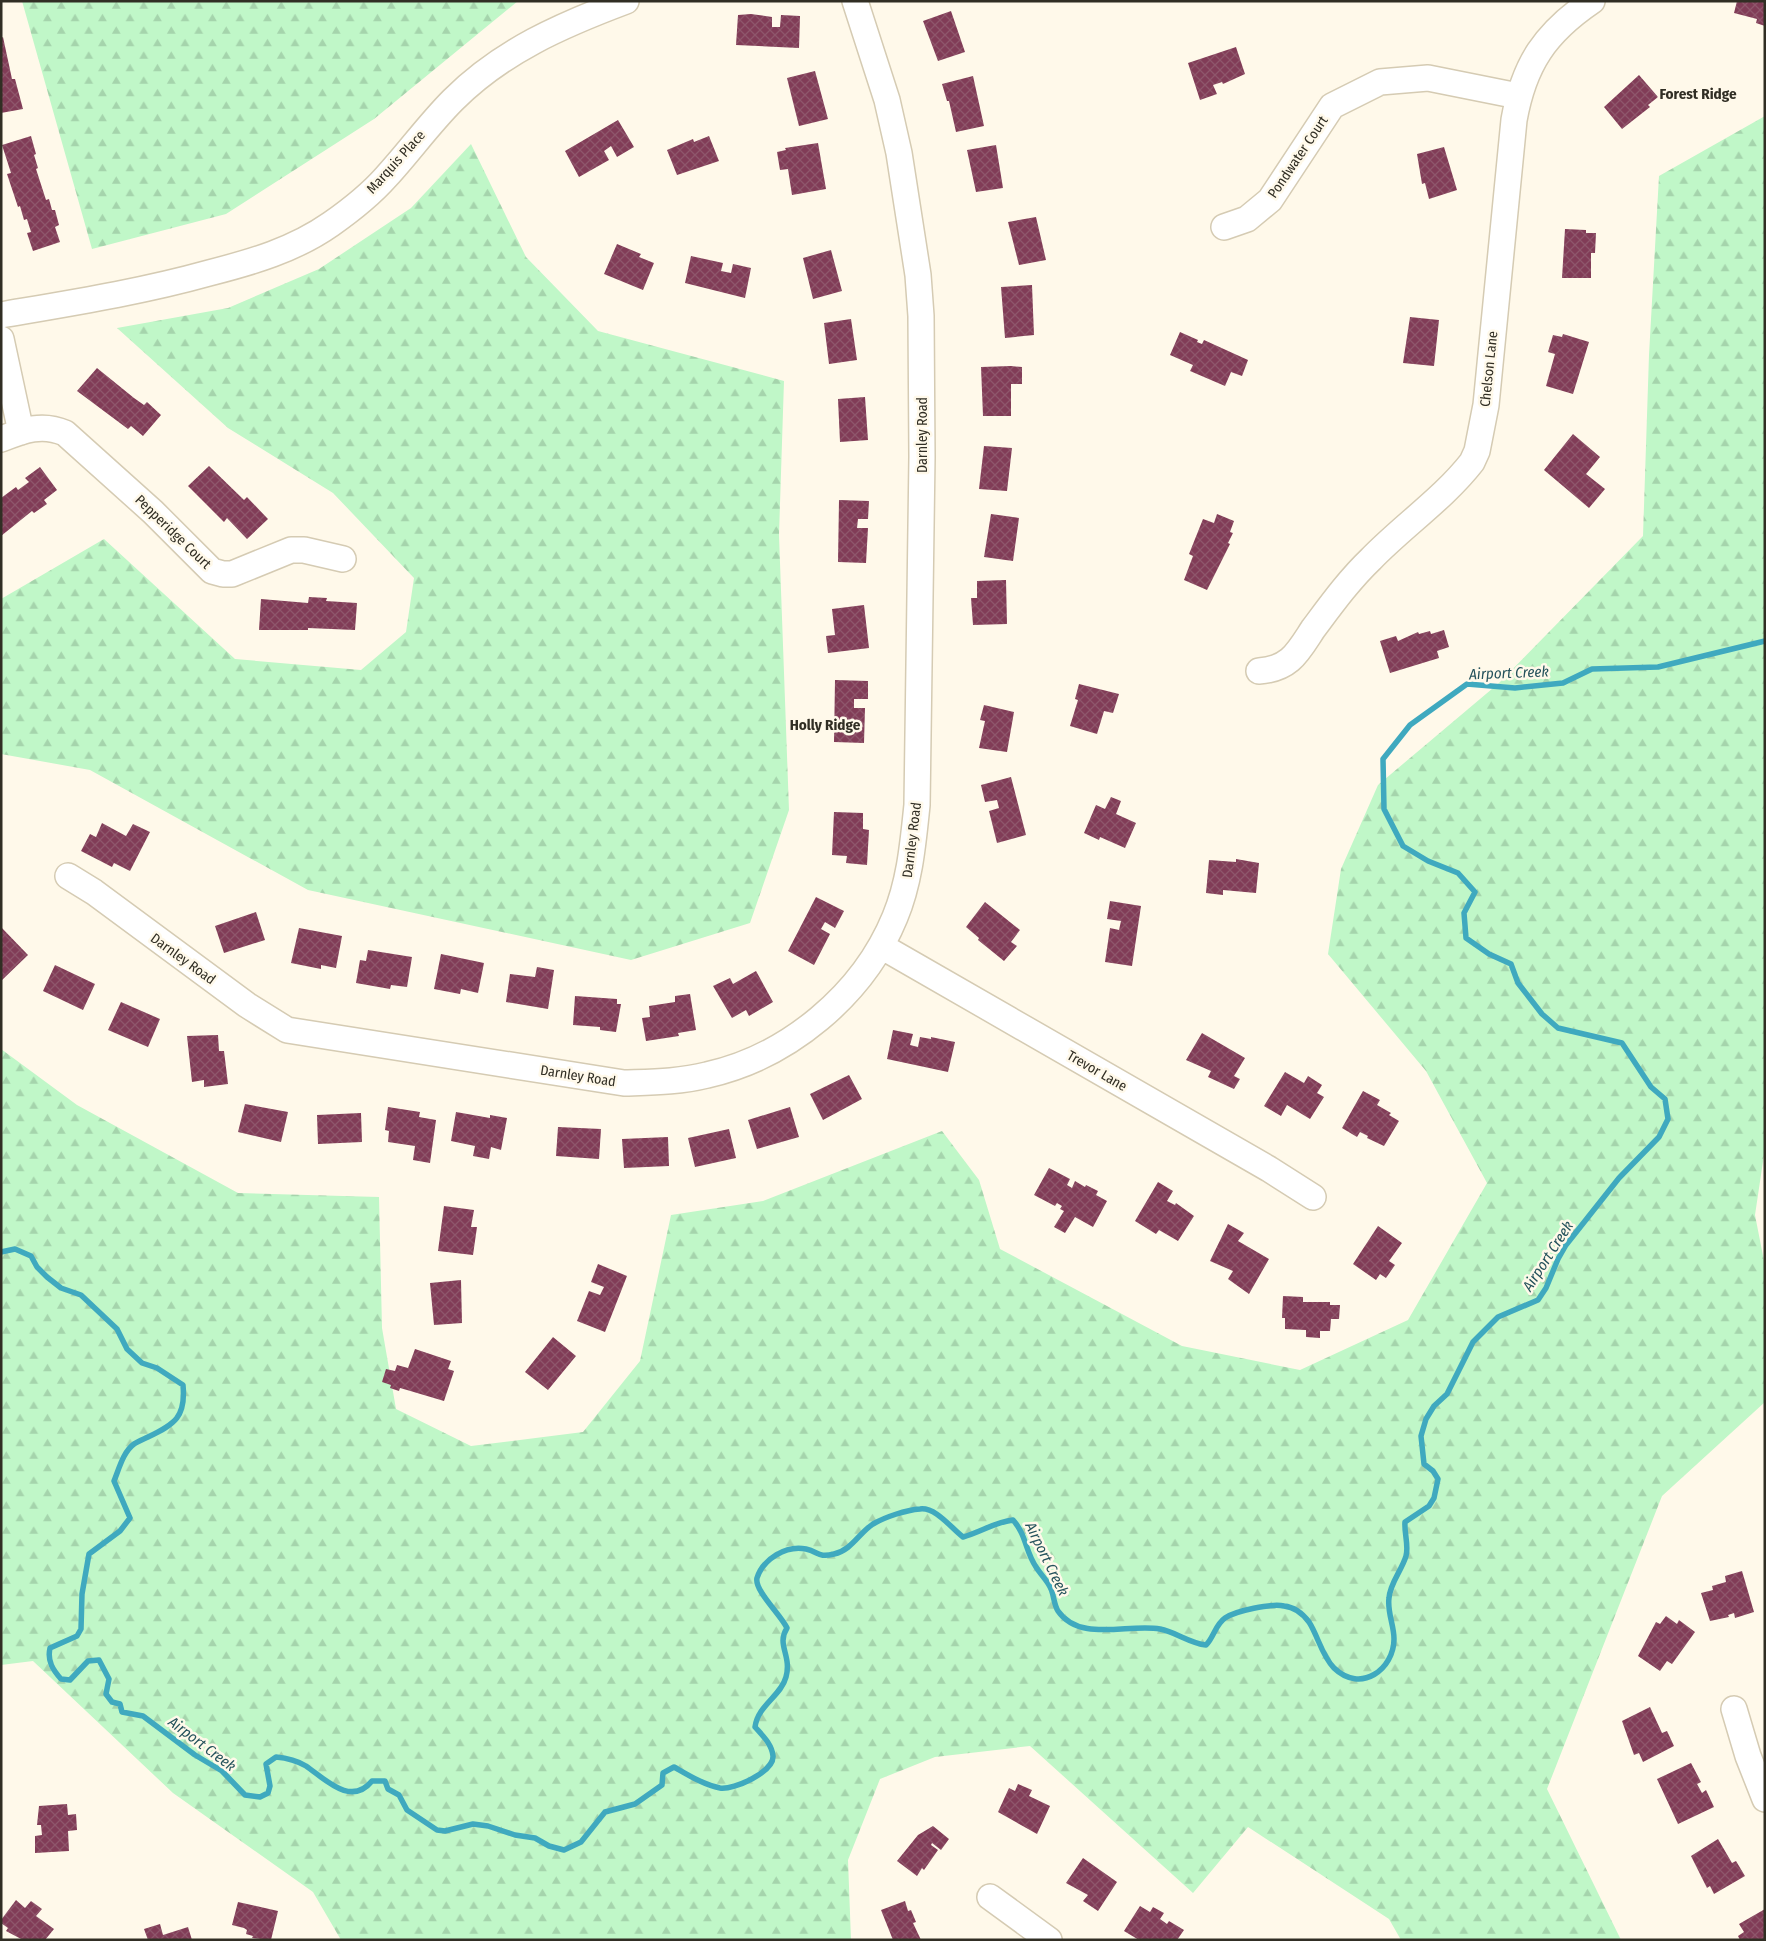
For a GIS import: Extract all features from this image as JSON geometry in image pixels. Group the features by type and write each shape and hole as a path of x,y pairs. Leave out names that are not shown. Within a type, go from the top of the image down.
{"street":[{"name":"Marquis Place","path":"1,315 153,287 263,259 291,247 330,225 359,203 386,177 425,129 454,99 493,66 543,35 573,21 626,1"},
{"name":"Darnley Road","path":"68,876 94,892 247,1004 287,1030 624,1083 669,1082 707,1076 764,1056 819,1019 846,993 881,946 895,917 906,885 912,857 917,806 922,457 921,316 911,221 900,153 887,100 855,1"},
{"name":"Chelson Lane","path":"1259,671 1277,668 1290,661 1303,648 1337,597 1369,560 1472,462 1477,451 1486,405 1514,120 1518,96 1532,61 1550,36 1568,18 1592,1"},
{"name":"Pondwater Court","path":"1224,227 1247,219 1270,200 1332,106 1380,82 1428,78 1518,96"},
{"name":"Pepperidge Court","path":"1,339 11,435 37,427 52,427 65,433 146,506 212,571 232,574 290,550 304,550 343,559"},
{"name":"Trevor Lane","path":"881,946 1269,1169 1313,1197"},
{"path":"1734,1709 1748,1756 1765,1799"},
{"path":"990,1897 1049,1940"}],"green space":[{"path":"22,1 518,1 374,119 226,214 92,249"},
{"path":"1765,116 1765,1148 1755,1215 1765,1266 1765,1402 1662,1496 1547,1789 1621,1940 1401,1940 1389,1919 1248,1827 1193,1893 1030,1746 935,1757 880,1779 848,1860 851,1940 341,1940 313,1892 173,1793 33,1661 1,1665 1,1049 77,1105 238,1193 379,1197 382,1328 396,1409 471,1446 583,1432 640,1361 671,1215 763,1201 942,1131 979,1180 1000,1249 1182,1346 1300,1370 1408,1320 1487,1183 1426,1071 1328,954 1341,869 1378,785 1499,683 1643,536 1649,355 1659,176"},
{"path":"471,144 526,257 598,331 784,381 779,535 789,810 750,923 631,960 308,890 90,770 1,754 1,599 104,539 235,659 361,670 406,632 414,578 333,493 228,428 117,328 228,308 319,269 411,208"}],"building":[{"path":"1737,1 1765,1 1765,26 1756,23 1757,19 1734,13"},
{"path":"951,11 965,52 938,61 923,21"},
{"path":"751,14 772,17 772,27 780,27 781,15 800,16 799,48 736,45 738,15"},
{"path":"3,37 12,79 15,79 23,109 1,113 1,38"},
{"path":"1236,47 1245,74 1223,84 1222,82 1213,85 1217,94 1200,100 1188,63"},
{"path":"815,71 828,119 799,126 787,78"},
{"path":"1639,75 1658,97 1648,105 1650,107 1622,129 1604,107"},
{"path":"973,76 984,126 956,132 949,101 947,101 942,84"},
{"path":"618,120 634,147 617,157 611,146 604,151 609,160 579,177 565,151"},
{"path":"31,136 36,154 34,155 38,168 36,169 46,200 49,199 52,210 55,210 59,225 55,227 60,242 33,251 27,233 31,232 27,219 24,220 20,206 18,207 7,174 11,173 2,145"},
{"path":"709,136 719,161 677,175 667,150 693,139 694,142"},
{"path":"818,143 826,189 792,195 788,169 780,170 777,152 786,150 785,148"},
{"path":"996,145 1003,188 976,192 967,150"},
{"path":"1444,147 1457,190 1429,199 1425,183 1422,184 1417,154"},
{"path":"1036,217 1046,260 1019,265 1008,222"},
{"path":"1565,229 1586,230 1586,233 1596,233 1595,253 1591,253 1591,278 1562,278"},
{"path":"617,244 641,254 639,257 654,263 643,290 604,274"},
{"path":"831,250 842,291 813,299 803,258"},
{"path":"691,256 723,263 721,271 731,273 733,264 751,268 745,298 685,283"},
{"path":"1032,285 1034,335 1005,338 1001,287"},
{"path":"1410,317 1439,320 1434,366 1403,363"},
{"path":"851,319 857,360 829,364 824,323"},
{"path":"1180,332 1198,340 1197,342 1202,344 1204,340 1248,360 1242,376 1231,372 1225,386 1190,371 1193,365 1170,355"},
{"path":"1563,334 1589,342 1573,394 1546,386 1555,354 1548,352 1553,335 1562,337"},
{"path":"981,367 1022,367 1022,384 1011,384 1011,416 983,416"},
{"path":"97,368 134,398 144,405 147,402 161,415 143,436 131,426 128,429 77,391"},
{"path":"865,397 868,440 840,442 838,399"},
{"path":"1573,434 1600,457 1586,474 1605,489 1589,508 1544,470"},
{"path":"984,446 1012,448 1007,491 979,489"},
{"path":"209,466 244,500 247,497 268,519 247,539 227,518 224,522 188,486"},
{"path":"40,467 57,490 44,500 47,504 34,513 32,511 1,536 1,498 16,487 18,490 29,482 25,478"},
{"path":"839,500 869,501 868,519 858,519 857,528 868,528 866,563 838,562"},
{"path":"991,514 1019,518 1013,561 984,557"},
{"path":"1217,514 1234,521 1230,532 1233,533 1228,543 1230,544 1207,590 1184,580 1193,556 1189,554 1203,519 1214,523"},
{"path":"1006,580 1007,624 973,625 971,598 977,598 977,581"},
{"path":"309,597 327,598 326,601 357,603 355,630 308,628 308,630 259,630 261,599 308,603"},
{"path":"864,605 869,648 828,653 826,636 835,635 832,609"},
{"path":"1444,630 1449,647 1437,651 1439,658 1390,673 1380,641 1396,636 1398,641 1418,632 1419,634 1430,631 1431,634"},
{"path":"835,680 868,681 868,699 854,699 854,708 865,708 864,743 834,742"},
{"path":"1079,684 1119,694 1113,713 1104,711 1097,734 1070,726 1078,700 1075,699"},
{"path":"984,705 1014,712 1007,752 979,748 985,721 980,720"},
{"path":"1011,777 1026,835 997,843 989,811 999,808 997,800 985,802 981,785"},
{"path":"1111,797 1121,801 1116,814 1136,823 1125,848 1100,837 1099,840 1084,833 1096,805 1105,809"},
{"path":"834,812 863,813 863,829 869,830 867,865 846,863 847,856 832,855"},
{"path":"102,823 126,836 133,824 150,832 130,871 114,863 112,867 81,851 90,834 96,837"},
{"path":"1236,859 1259,863 1256,893 1223,890 1223,895 1206,893 1209,860 1236,862"},
{"path":"816,897 844,911 835,928 825,922 821,929 830,934 814,965 788,951"},
{"path":"1110,901 1141,906 1132,966 1105,962 1110,928 1119,930 1121,921 1107,919"},
{"path":"985,902 1020,930 1011,942 1017,946 1004,961 978,940 979,938 966,927"},
{"path":"256,912 265,940 224,953 215,926"},
{"path":"1,927 28,955 1,981"},
{"path":"299,928 342,936 336,968 321,965 321,969 291,963"},
{"path":"368,950 412,957 407,987 391,985 390,989 356,983 360,960 366,961"},
{"path":"441,954 484,963 478,993 461,989 460,994 434,989"},
{"path":"55,965 95,984 83,1010 43,991"},
{"path":"537,967 554,970 548,1009 506,1002 510,974 535,977"},
{"path":"756,971 773,1002 749,1016 746,1010 732,1018 713,986 730,978 733,984"},
{"path":"690,994 696,1030 678,1033 679,1036 646,1041 642,1018 650,1017 649,1006 675,1002 675,996"},
{"path":"575,996 617,999 617,1004 621,1004 616,1032 600,1030 600,1027 573,1025"},
{"path":"121,1002 160,1019 148,1047 108,1030"},
{"path":"893,1030 913,1034 910,1045 918,1047 920,1037 931,1039 931,1037 955,1042 948,1072 887,1059"},
{"path":"1202,1033 1245,1058 1234,1076 1240,1079 1234,1089 1208,1077 1211,1071 1186,1060"},
{"path":"218,1035 219,1051 224,1051 228,1084 204,1087 204,1080 192,1082 187,1036"},
{"path":"1285,1072 1304,1083 1308,1076 1322,1085 1317,1093 1324,1097 1310,1119 1287,1105 1281,1116 1264,1106"},
{"path":"849,1075 862,1099 823,1120 810,1094"},
{"path":"1363,1091 1380,1100 1377,1105 1391,1113 1389,1115 1399,1121 1384,1146 1367,1138 1368,1136 1360,1132 1357,1137 1342,1128"},
{"path":"245,1104 288,1112 281,1142 238,1132"},
{"path":"388,1107 420,1112 419,1117 436,1120 430,1163 413,1160 415,1146 388,1142 389,1131 385,1130"},
{"path":"790,1107 799,1137 757,1149 748,1120"},
{"path":"456,1112 490,1118 490,1115 507,1118 501,1150 491,1147 489,1159 473,1156 475,1146 451,1141"},
{"path":"361,1113 362,1142 318,1144 317,1115"},
{"path":"558,1127 601,1129 599,1159 556,1156"},
{"path":"729,1129 736,1158 695,1167 688,1138"},
{"path":"668,1137 669,1166 624,1168 622,1139"},
{"path":"1049,1168 1070,1179 1067,1185 1072,1188 1075,1181 1085,1187 1086,1185 1098,1191 1096,1195 1107,1201 1093,1227 1075,1217 1065,1233 1054,1227 1064,1211 1060,1209 1062,1206 1057,1203 1055,1206 1034,1195"},
{"path":"1158,1182 1173,1191 1167,1201 1175,1205 1176,1203 1194,1216 1178,1241 1159,1230 1156,1234 1135,1221"},
{"path":"444,1206 474,1210 471,1227 477,1227 473,1255 438,1251"},
{"path":"1228,1224 1244,1233 1238,1241 1269,1259 1249,1294 1228,1279 1233,1271 1210,1261"},
{"path":"1378,1226 1402,1243 1389,1261 1395,1265 1386,1278 1380,1274 1376,1280 1353,1264"},
{"path":"598,1264 627,1276 605,1332 577,1321 589,1291 600,1295 604,1287 591,1282"},
{"path":"461,1280 462,1323 434,1325 430,1283"},
{"path":"1283,1296 1303,1297 1303,1302 1330,1302 1330,1305 1340,1305 1339,1319 1331,1319 1330,1331 1320,1331 1320,1338 1306,1337 1306,1330 1285,1329 1285,1318 1282,1318"},
{"path":"553,1337 576,1356 548,1390 525,1372"},
{"path":"415,1349 451,1361 448,1369 454,1371 444,1401 400,1388 399,1391 390,1388 391,1385 382,1382 386,1369 395,1371 397,1365 408,1368"},
{"path":"1742,1571 1754,1612 1735,1618 1734,1613 1728,1615 1729,1617 1710,1621 1701,1593 1713,1590 1712,1586 1726,1582 1725,1576"},
{"path":"1666,1616 1677,1624 1679,1620 1695,1632 1672,1664 1667,1661 1660,1671 1638,1656 1656,1622 1660,1624"},
{"path":"1650,1707 1662,1733 1667,1731 1674,1746 1643,1762 1639,1753 1634,1755 1622,1721"},
{"path":"1691,1763 1701,1782 1697,1784 1702,1793 1706,1790 1714,1807 1678,1824 1657,1779"},
{"path":"1018,1784 1032,1790 1029,1796 1050,1806 1037,1834 998,1812 1009,1788 1015,1791"},
{"path":"67,1804 68,1815 76,1814 77,1830 68,1831 69,1851 35,1853 35,1836 42,1835 41,1825 37,1825 39,1806"},
{"path":"933,1826 949,1839 941,1850 932,1843 931,1845 938,1850 924,1870 922,1868 917,1876 897,1861 918,1835"},
{"path":"1718,1839 1732,1863 1736,1861 1745,1876 1714,1894 1710,1886 1707,1888 1691,1856"},
{"path":"1083,1858 1117,1882 1098,1911 1083,1901 1088,1895 1066,1883"},
{"path":"16,1900 25,1908 31,1901 42,1909 36,1916 54,1929 45,1940 23,1940 6,1931 8,1928 1,1923 1,1920"},
{"path":"905,1901 908,1911 911,1910 916,1922 913,1923 921,1940 893,1940 881,1910"},
{"path":"238,1902 278,1911 271,1940 252,1938 253,1936 246,1934 247,1930 244,1928 232,1925"},
{"path":"1140,1906 1150,1912 1153,1907 1164,1913 1160,1919 1167,1924 1169,1921 1184,1930 1177,1940 1139,1940 1124,1931"},
{"path":"1765,1909 1765,1940 1740,1940 1738,1936 1744,1932 1739,1924"},
{"path":"160,1924 163,1935 188,1927 192,1940 148,1940 144,1929"}],"waterway":[{"name":"Airport Creek","path":"1,1252 15,1249 31,1256 37,1267 47,1277 61,1288 81,1295 117,1329 127,1349 142,1363 157,1368 183,1385 183,1405 177,1418 165,1428 130,1447 122,1461 114,1481 130,1518 120,1531 89,1554 82,1594 81,1629 77,1636 50,1648 49,1657 51,1665 61,1679 70,1680 88,1661 99,1660 109,1679 106,1694 112,1702 120,1704 122,1712 143,1716 195,1755 222,1771 245,1795 260,1797 268,1793 270,1786 266,1764 276,1757 284,1758 306,1766 338,1788 347,1791 356,1791 364,1788 372,1781 385,1781 388,1789 399,1795 407,1810 437,1830 445,1831 473,1824 488,1826 515,1835 535,1838 549,1846 564,1850 581,1842 605,1812 635,1804 662,1785 663,1773 674,1767 714,1787 726,1788 743,1783 760,1774 772,1762 771,1748 755,1727 760,1713 783,1684 787,1669 783,1645 784,1634 787,1628 757,1583 760,1571 770,1559 783,1551 791,1549 806,1549 825,1555 840,1552 851,1545 873,1524 896,1514 920,1509 932,1511 963,1537 1013,1520 1021,1532 1032,1561 1050,1586 1058,1611 1067,1621 1079,1626 1106,1630 1160,1629 1206,1645 1219,1624 1230,1615 1245,1610 1278,1605 1291,1608 1304,1616 1309,1622 1326,1658 1334,1668 1344,1675 1355,1679 1374,1675 1382,1668 1393,1650 1394,1634 1389,1598 1406,1556 1405,1522 1429,1506 1434,1498 1438,1479 1433,1471 1424,1464 1421,1436 1426,1419 1434,1406 1447,1394 1473,1342 1498,1317 1538,1300 1546,1288 1566,1245 1619,1178 1659,1137 1668,1119 1665,1099 1651,1087 1622,1043 1558,1028 1542,1014 1518,983 1511,964 1489,954 1466,938 1464,913 1475,892 1458,873 1428,861 1403,846 1384,809 1383,759 1410,725 1467,684 1515,688 1563,683 1592,669 1658,667 1765,641"}],"district":[{"name":"Forest Ridge","path":"1698,94"},
{"name":"Holly Ridge","path":"825,725"}]}
